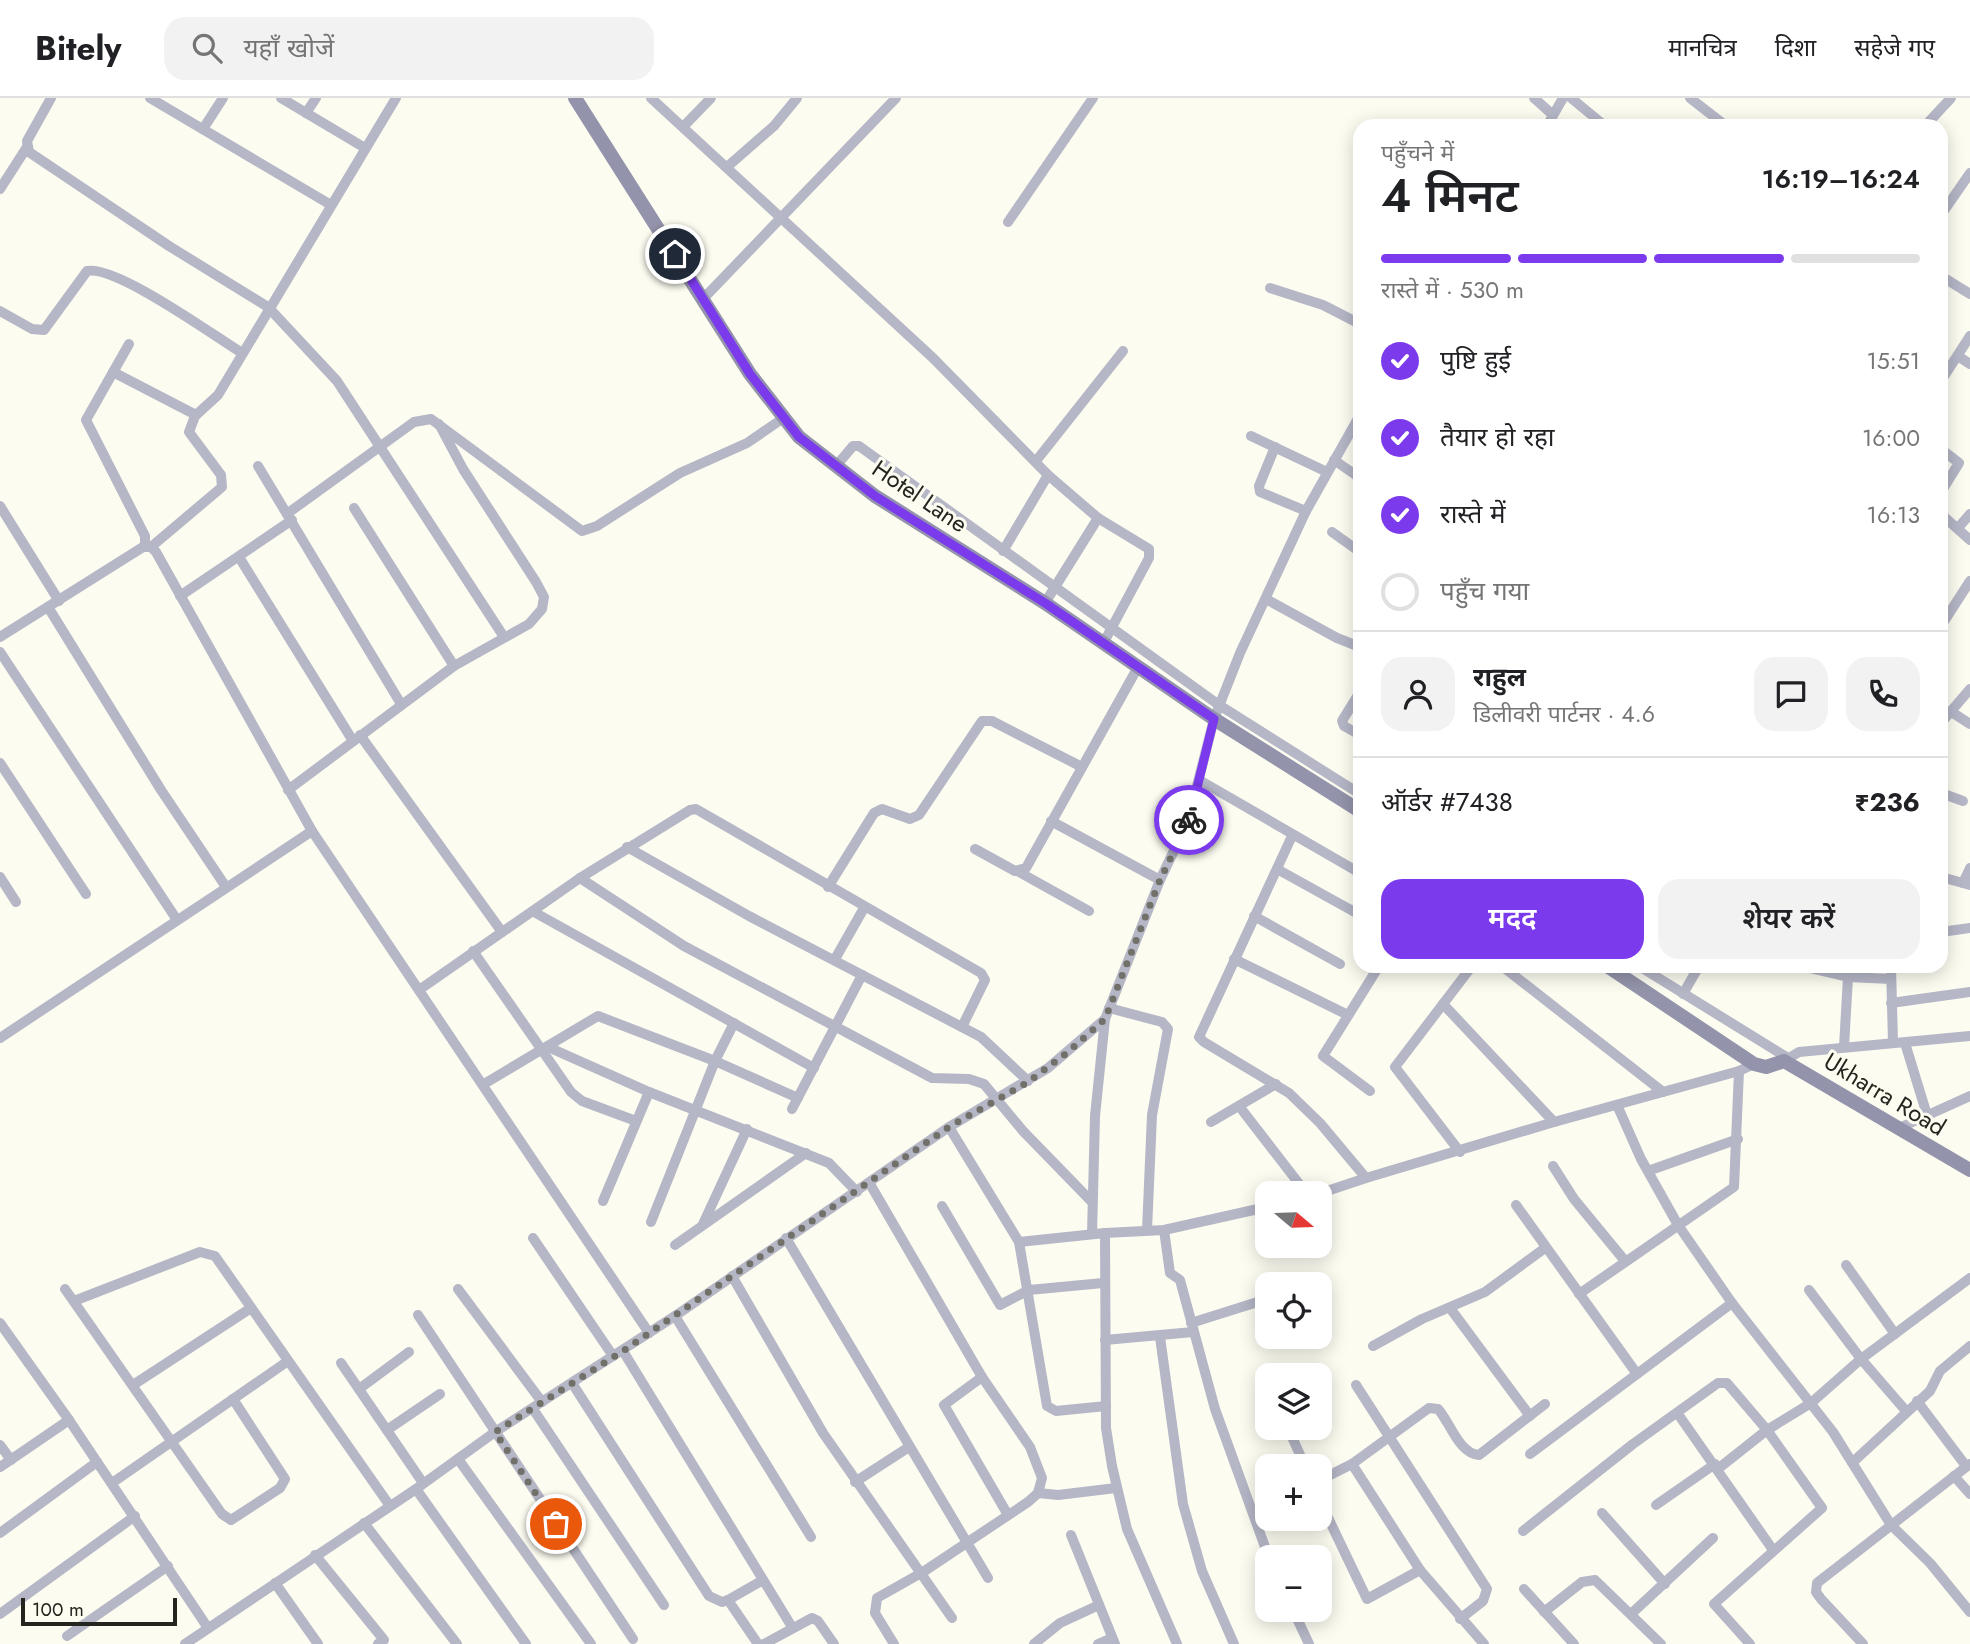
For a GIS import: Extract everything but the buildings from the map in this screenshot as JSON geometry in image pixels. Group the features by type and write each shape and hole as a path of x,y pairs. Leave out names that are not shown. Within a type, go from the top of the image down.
{"street":[{"path":"0,189 27,147 51,98"},
{"path":"150,98 331,205"},
{"path":"203,130 223,98"},
{"path":"281,98 365,148"},
{"path":"306,113 316,98"},
{"path":"0,638 148,547 222,487 221,475 189,432 196,415 213,402 396,98"},
{"name":"Hotel Lane","path":"575,98 708,295 782,419 799,437 842,458 929,531 1050,595 1108,636 1138,667 1217,712 1353,806"},
{"path":"651,98 933,358 1048,475 1098,518 1151,551 1108,636 1217,712 1353,790"},
{"path":"683,127 711,98"},
{"path":"727,167 774,126 797,98"},
{"path":"708,295 896,98"},
{"path":"1008,222 1093,98"},
{"path":"1534,98 1553,115"},
{"path":"1551,119 1563,98"},
{"path":"1571,98 1596,119"},
{"path":"1690,98 1717,119"},
{"path":"1932,119 1951,98"},
{"path":"27,147 32,155 82,190 268,307 337,381 504,636"},
{"path":"1948,205 1970,173"},
{"path":"0,311 32,329 44,330 87,271 101,270 154,297 242,353"},
{"path":"1948,280 1970,294"},
{"path":"1270,288 1324,304 1353,320"},
{"path":"1948,371 1970,336"},
{"path":"129,344 86,420 145,536 148,547 180,596 312,831 649,1333"},
{"path":"1036,461 1124,351"},
{"path":"1958,356 1970,364"},
{"path":"113,372 196,415"},
{"path":"180,596 239,557 379,446 414,422 431,419 439,423 582,531 597,526 680,474 747,443 782,419"},
{"path":"288,790 454,666 538,616 544,597 463,469 439,423"},
{"path":"1091,1234 1099,1055 1105,1019 1160,880 1188,821 1201,782 1217,712 1306,511 1353,427"},
{"path":"1251,436 1327,472"},
{"path":"842,458 853,446 859,446 1003,551 1050,595 1098,518"},
{"path":"1275,447 1259,486 1260,492 1306,511"},
{"path":"1948,455 1959,465 1948,482"},
{"path":"1334,460 1353,473"},
{"path":"258,466 401,704"},
{"path":"1003,551 1048,475"},
{"path":"0,506 59,601"},
{"path":"354,508 454,666"},
{"path":"1958,528 1970,514"},
{"path":"1948,520 1970,540"},
{"path":"1332,533 1353,547"},
{"path":"239,557 356,738 502,932"},
{"path":"1948,616 1969,585"},
{"path":"1266,599 1353,644"},
{"path":"48,607 226,887"},
{"path":"0,652 177,920"},
{"path":"1019,872 1026,868 1138,667"},
{"path":"1948,714 1970,689"},
{"path":"1353,703 1342,721 1344,726 1353,731"},
{"path":"1950,711 1970,724"},
{"path":"828,887 874,813 882,809 910,819 919,815 982,721 992,721 1082,767"},
{"path":"0,763 86,894"},
{"path":"1201,782 1353,869"},
{"path":"1948,796 1963,801"},
{"path":"419,990 627,847 696,809 985,976 962,1027"},
{"path":"1052,821 1160,880"},
{"path":"0,1038 312,831"},
{"path":"1292,836 1234,958 1200,1039 1276,1084 1314,1116 1366,1178"},
{"path":"627,847 749,916 962,1027 1002,1054 1028,1082"},
{"path":"975,849 1089,911"},
{"path":"1948,879 1966,884 1970,868"},
{"path":"1277,869 1353,911"},
{"path":"0,877 16,902"},
{"path":"580,878 684,946 932,1078 977,1081 1092,1202"},
{"path":"835,959 864,908"},
{"path":"534,912 814,1068"},
{"path":"1254,916 1340,964"},
{"path":"1948,931 1970,928"},
{"path":"473,951 544,1050 557,1076 582,1101 636,1121"},
{"path":"1234,958 1348,1015"},
{"path":"1370,1091 1323,1056 1375,973"},
{"path":"1460,1152 1395,1067 1467,973"},
{"path":"1511,973 1663,1092"},
{"path":"1618,973 1754,1064"},
{"path":"1650,973 1781,1062"},
{"path":"1683,994 1695,973"},
{"path":"1830,973 1847,977 1891,979"},
{"path":"1891,973 1893,1043"},
{"path":"792,1109 862,975"},
{"path":"1844,1047 1847,977"},
{"path":"1891,1003 1970,992"},
{"path":"1443,1004 1554,1122"},
{"path":"1110,1007 1162,1022 1168,1029 1152,1115 1147,1230"},
{"path":"484,1084 598,1016 716,1061 798,1098"},
{"path":"185,1644 495,1432 675,1316 949,1127 1028,1082 1105,1019"},
{"path":"651,1222 734,1023"},
{"path":"1332,1189 1554,1122 1739,1071 1754,1064 1781,1062 1799,1052 1970,1036"},
{"path":"1905,1043 1927,1115"},
{"path":"544,1050 806,1153 838,1168 857,1192"},
{"name":"Ukharra Road","path":"1781,1062 1970,1170"},
{"path":"1579,1294 1735,1185 1739,1071"},
{"path":"1211,1122 1276,1084"},
{"path":"603,1201 649,1092"},
{"path":"1897,1129 1970,1096"},
{"path":"1617,1105 1648,1171 1678,1225 1732,1303 1811,1403 1853,1462 1891,1525 1930,1563 1970,1612"},
{"path":"1239,1106 1297,1181"},
{"path":"949,1127 1019,1242 1047,1406 1056,1411 1106,1406"},
{"path":"702,1226 747,1129"},
{"path":"1648,1171 1738,1139"},
{"path":"675,1245 806,1153"},
{"path":"1553,1166 1574,1199 1625,1261"},
{"path":"870,1184 982,1377 1030,1447 1042,1478 1038,1493 966,1545 875,1601 875,1613 894,1644"},
{"path":"1516,1205 1637,1374"},
{"path":"942,1206 997,1302 1004,1304 1029,1290 1103,1283"},
{"path":"1019,1242 1164,1230 1255,1210"},
{"path":"1164,1230 1170,1273 1180,1280 1215,1409 1264,1545"},
{"path":"1104,1233 1106,1406 1116,1488 1127,1529 1177,1644"},
{"path":"533,1238 618,1354 792,1628"},
{"path":"786,1238 988,1578"},
{"path":"1373,1346 1485,1292 1545,1248"},
{"path":"74,1301 200,1252 209,1253 219,1261 390,1506"},
{"path":"1846,1265 1895,1334"},
{"path":"732,1276 855,1482 923,1572 951,1618"},
{"path":"1656,1506 1811,1403 1861,1359 1970,1278"},
{"path":"65,1289 222,1514 231,1520 280,1488 285,1479 233,1399"},
{"path":"458,1289 538,1406 664,1605"},
{"path":"1809,1290 1861,1359 1906,1411"},
{"path":"1105,1340 1160,1337 1255,1303"},
{"path":"1530,1454 1732,1303"},
{"path":"133,1385 251,1308"},
{"path":"1450,1308 1530,1416"},
{"path":"418,1315 633,1639"},
{"path":"675,1316 811,1537"},
{"path":"0,1323 135,1516 208,1628"},
{"path":"1160,1337 1183,1504 1202,1571 1234,1644"},
{"path":"1853,1462 1930,1391 1940,1371 1970,1346"},
{"path":"359,1389 409,1352"},
{"path":"112,1483 288,1361"},
{"path":"341,1363 387,1430 419,1486 526,1644"},
{"path":"982,1377 944,1405 1008,1515"},
{"path":"1523,1531 1633,1444 1678,1414 1695,1398 1723,1382 1731,1386 1767,1430 1822,1508 1821,1513 1773,1550 1714,1604 1750,1644"},
{"path":"572,1383 709,1596 722,1602 763,1580"},
{"path":"1356,1385 1487,1589 1483,1601 1460,1619"},
{"path":"387,1430 440,1394"},
{"path":"1863,1644 1821,1599 1815,1587 1832,1568 1968,1465 1917,1401"},
{"path":"1332,1473 1352,1464 1433,1407 1442,1413 1465,1450 1479,1455 1545,1404"},
{"path":"1678,1414 1717,1466 1773,1550"},
{"path":"0,1467 69,1420"},
{"path":"0,1445 11,1460"},
{"path":"855,1482 909,1447"},
{"path":"458,1459 591,1644"},
{"path":"0,1533 97,1462"},
{"path":"1352,1464 1419,1570 1484,1644"},
{"path":"1954,1476 1970,1494"},
{"path":"1038,1493 1058,1495 1116,1488"},
{"path":"1602,1513 1665,1584"},
{"path":"0,1614 135,1516"},
{"path":"364,1523 457,1644"},
{"path":"1332,1526 1367,1600 1419,1570"},
{"path":"1071,1535 1114,1641 1098,1644"},
{"path":"1631,1614 1713,1538"},
{"path":"315,1555 383,1643"},
{"path":"67,1636 168,1566"},
{"path":"1544,1612 1588,1579 1601,1582 1661,1644"},
{"path":"275,1583 318,1644"},
{"path":"1524,1590 1567,1642"},
{"path":"728,1600 761,1644 812,1618 834,1644"},
{"path":"1034,1644 1060,1623 1099,1605"},
{"path":"1299,1622 1309,1644"}],"way so far":[{"path":"556,1524 495,1432 623,1351 786,1238 870,1184 949,1127 1028,1082 1068,1052 1105,1019 1160,880 1189,820"}],"route":[{"path":"675,254 750,374 782,419 799,437 875,496 1045,603 1214,719 1201,782 1189,820"}]}
